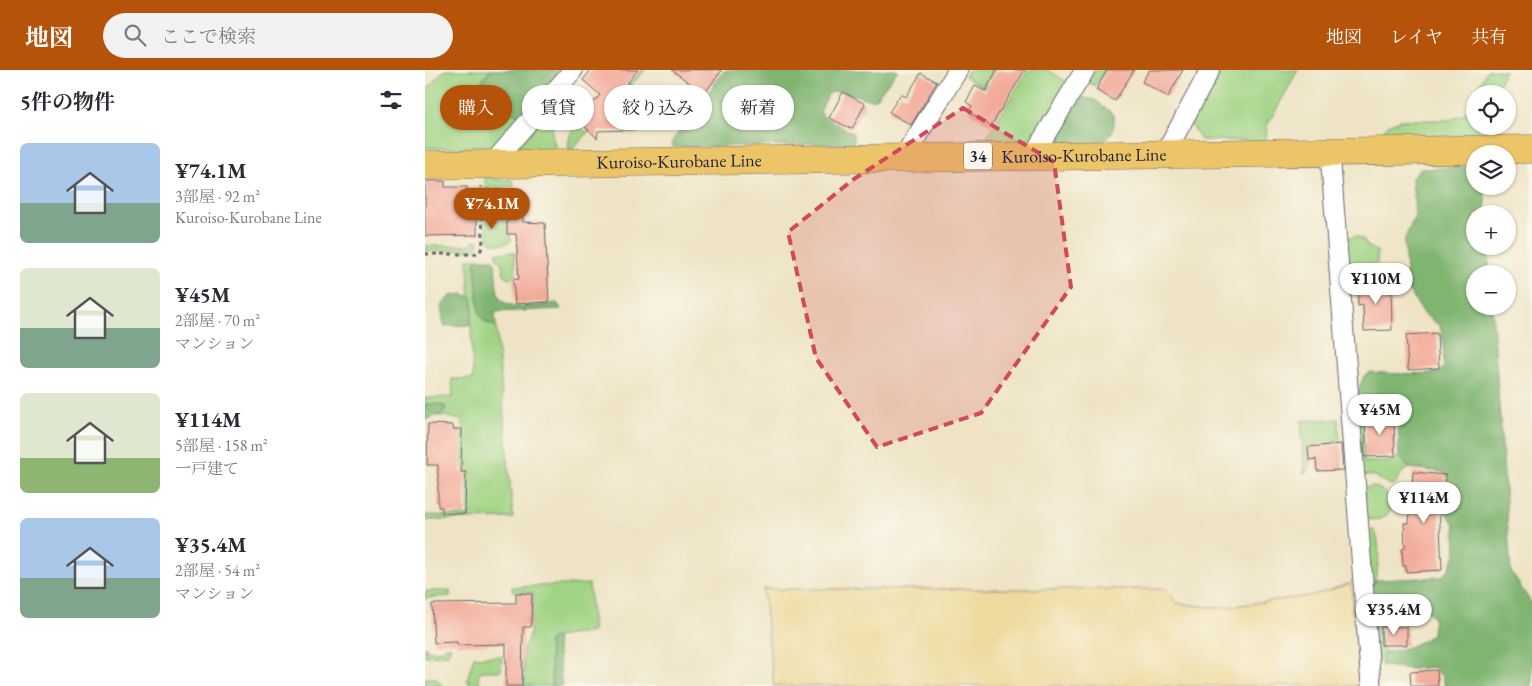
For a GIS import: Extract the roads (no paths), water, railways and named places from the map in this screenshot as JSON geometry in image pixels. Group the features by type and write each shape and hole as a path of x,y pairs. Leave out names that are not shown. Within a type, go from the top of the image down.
{"main road":[{"name":"Kuroiso-Kurobane Line","path":"425,165 1532,149"}],"street":[{"path":"486,164 573,70"},
{"path":"904,157 959,70"},
{"path":"1033,155 1085,70"},
{"path":"1165,154 1210,70"},
{"path":"1330,152 1371,686"}]}
